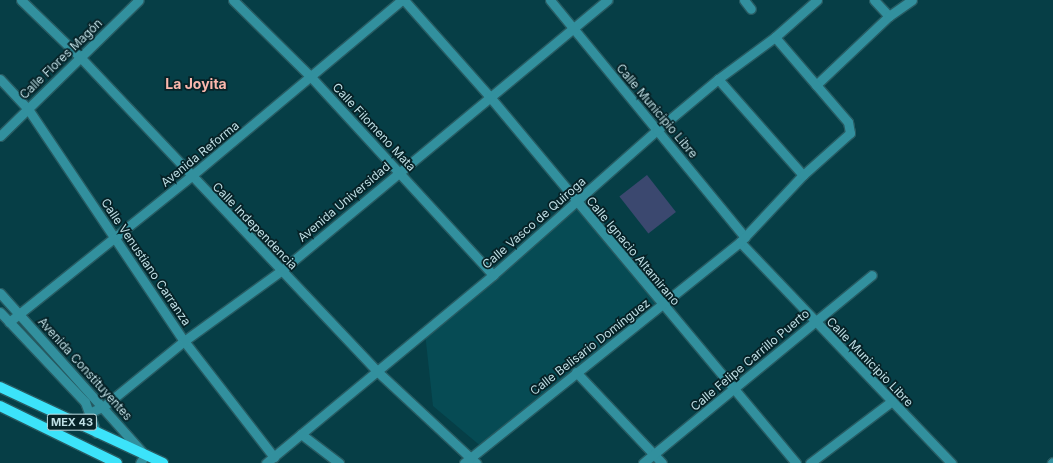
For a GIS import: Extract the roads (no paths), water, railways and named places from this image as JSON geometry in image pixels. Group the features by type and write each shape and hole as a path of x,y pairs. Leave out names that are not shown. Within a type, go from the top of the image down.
{"main road":[{"name":"MEX 43","path":"0,387 96,433 142,459 163,463"},
{"name":"MEX 43","path":"0,406 117,463"}],"street":[{"name":"Calle Independencia","path":"22,0 81,58 190,177 282,270 378,372 470,461"},
{"name":"Calle Flores Magón","path":"0,136 140,0"},
{"name":"Calle Filomeno Mata","path":"233,0 311,77 493,275"},
{"name":"Avenida Reforma","path":"10,322 116,238 403,0"},
{"name":"Calle Ignacio Altamirano","path":"403,0 490,96 575,202 796,463"},
{"name":"Calle Municipio Libre","path":"550,0 657,130 743,240 814,322 951,463"},
{"name":"Avenida Universidad","path":"89,413 104,406 184,341 282,270 606,0"},
{"path":"744,0 751,8"},
{"name":"Calle Vasco de Quiroga","path":"266,463 378,372 493,275 657,130 718,79 775,37 817,0"},
{"path":"874,0 889,16"},
{"path":"775,37 816,85 889,16 912,0"},
{"name":"Calle Venustiano Carranza","path":"0,79 28,109 184,341 274,457"},
{"path":"718,79 803,175"},
{"name":"Calle Belisario Domínguez","path":"470,461 576,372 663,305 743,240 803,175 850,133 848,122 816,85"},
{"name":"Calle Felipe Carrillo Puerto","path":"642,463 872,275"},
{"name":"Avenida Constituyentes","path":"0,293 104,406 142,459"},
{"name":"Avenida Constituyentes","path":"0,312 85,402 96,433"},
{"path":"576,372 662,463"},
{"path":"810,463 892,402"},
{"path":"301,434 339,463"}],"district":[{"name":"La Joyita","path":"196,84"}]}
